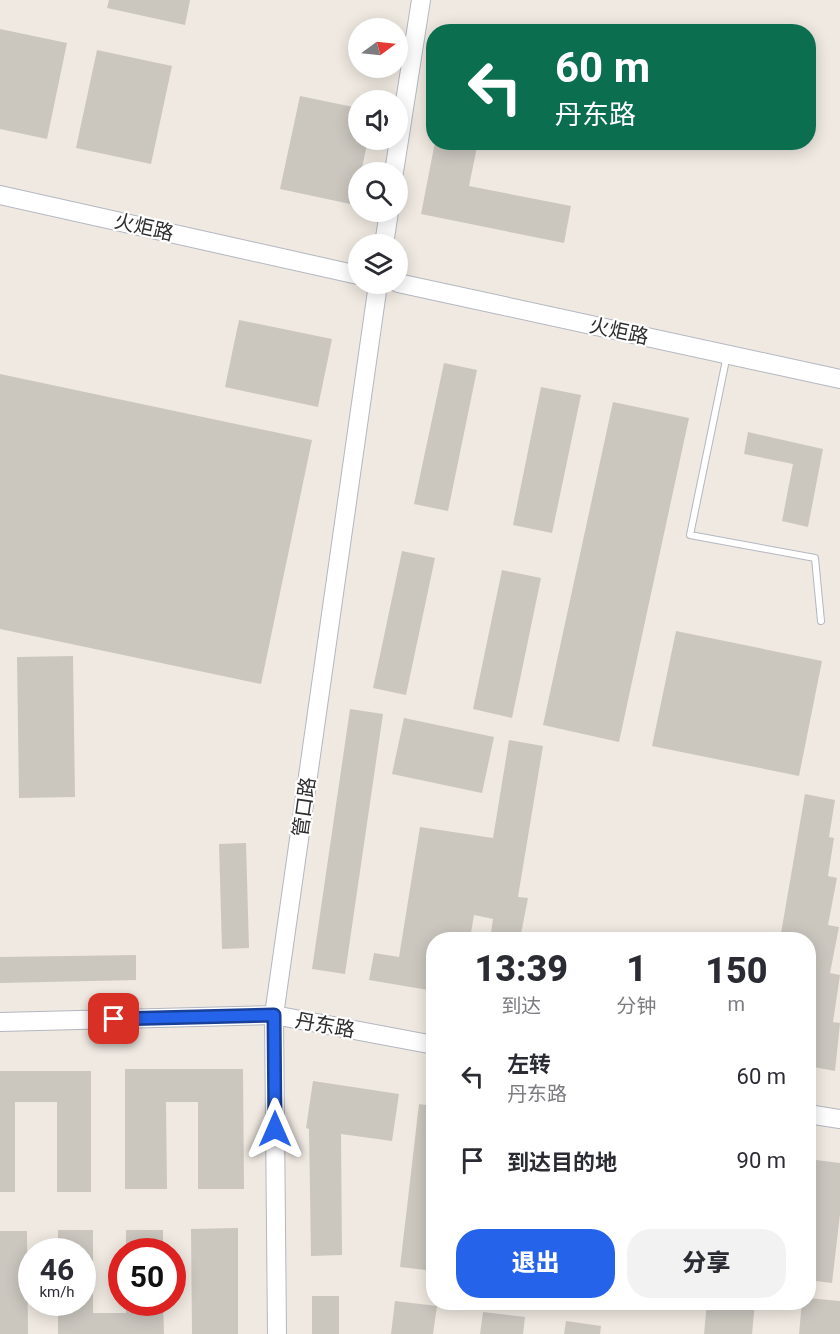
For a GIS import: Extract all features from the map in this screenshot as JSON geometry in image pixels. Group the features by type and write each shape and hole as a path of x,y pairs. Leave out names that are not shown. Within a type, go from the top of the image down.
{"main road":[{"path":"396,162 421,0"},
{"name":"火炬路","path":"0,195 348,273"},
{"name":"火炬路","path":"408,285 839,379"},
{"name":"管口路","path":"276,1334 274,1015 377,294"},
{"name":"丹东路","path":"0,1022 274,1015 426,1044"},
{"path":"816,1115 840,1119"}],"lane":[{"path":"728,355 690,535 815,558 821,621"}],"building":[{"path":"109,0 190,0 185,25 107,8"},
{"path":"0,29 67,43 47,139 0,129"},
{"path":"97,50 172,66 151,164 76,148"},
{"path":"300,96 348,106 348,150 366,150 363,162 348,162 348,204 280,189"},
{"path":"433,150 476,150 469,186 571,206 564,243 421,214"},
{"path":"239,320 332,339 318,407 225,387"},
{"path":"444,363 477,370 448,511 414,504"},
{"path":"0,374 312,440 261,684 0,629"},
{"path":"541,387 581,395 552,533 513,525"},
{"path":"613,402 689,418 619,742 543,725"},
{"path":"748,432 823,449 808,527 782,521 793,464 744,454"},
{"path":"402,551 435,558 406,695 373,688"},
{"path":"502,570 541,578 512,718 473,709"},
{"path":"676,631 822,661 799,776 652,746"},
{"path":"73,656 75,797 19,798 17,657"},
{"path":"350,709 383,714 345,974 312,969"},
{"path":"404,718 494,737 482,793 392,774"},
{"path":"509,740 543,746 518,897 528,898 521,932 491,932 493,919 474,915 471,932 426,932 426,990 369,980 374,953 399,957 420,827 493,838"},
{"path":"805,794 835,800 829,837 834,838 828,876 837,878 828,925 839,927 830,973 840,975 833,1022 840,1023 835,1071 816,1067 816,932 781,932"},
{"path":"246,843 249,948 222,949 219,844"},
{"path":"136,955 136,980 0,983 0,957"},
{"path":"125,1069 243,1069 244,1189 198,1189 198,1102 166,1102 167,1189 125,1189"},
{"path":"0,1071 91,1071 91,1192 57,1192 57,1102 15,1102 15,1192 0,1192"},
{"path":"313,1081 399,1094 392,1141 341,1134 342,1255 311,1256 309,1129 306,1128"},
{"path":"419,1104 426,1105 426,1270 400,1267"},
{"path":"816,1160 840,1163 840,1214 832,1283 816,1281"},
{"path":"238,1228 238,1334 192,1334 191,1229"},
{"path":"58,1230 93,1230 93,1238 58,1238"},
{"path":"126,1230 163,1230 163,1238 126,1238"},
{"path":"0,1231 27,1231 27,1238 18,1238 18,1316 28,1316 28,1334 0,1334"},
{"path":"312,1296 339,1296 339,1334 312,1334"},
{"path":"816,1299 840,1301 840,1334 799,1334 801,1310 816,1310"},
{"path":"395,1301 426,1305 426,1310 436,1310 433,1334 391,1334"},
{"path":"706,1310 754,1310 752,1334 704,1334"},
{"path":"483,1312 525,1317 523,1334 480,1334"},
{"path":"96,1313 108,1313 108,1316 163,1316 164,1334 58,1334 58,1316 96,1316"},
{"path":"566,1321 601,1326 600,1334 564,1334"}],"route":[{"path":"114,1019 274,1015 275,1129"}]}
